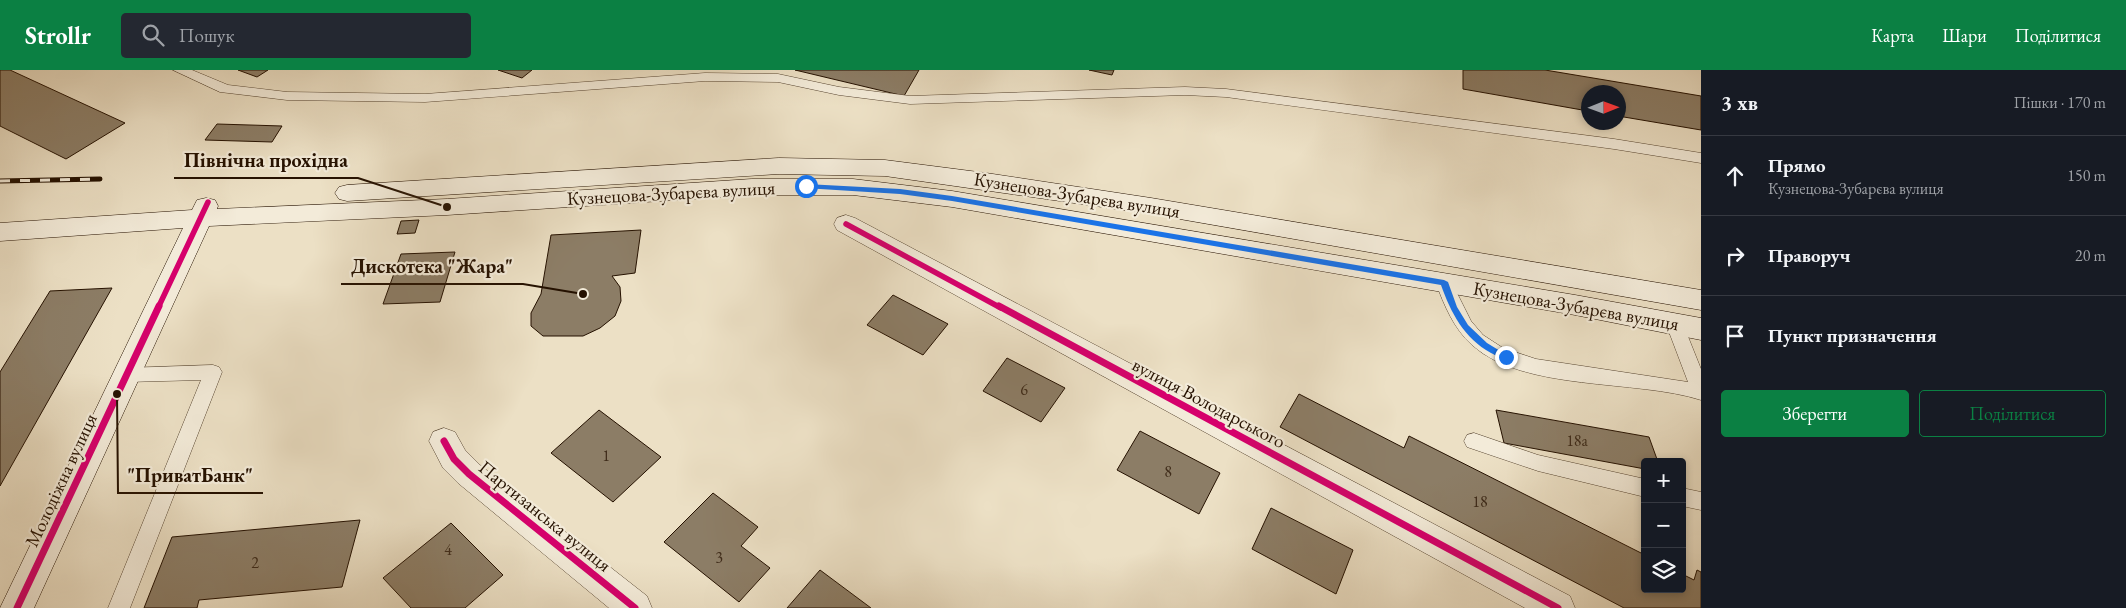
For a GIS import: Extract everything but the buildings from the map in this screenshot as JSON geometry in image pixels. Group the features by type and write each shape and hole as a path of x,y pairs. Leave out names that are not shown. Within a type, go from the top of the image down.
{"main road":[{"name":"Кузнецова-Зубарєва вулиця","path":"204,210 780,166 884,168 986,181 1161,208 1701,300"},
{"name":"Кузнецова-Зубарєва вулиця","path":"204,210 448,207 752,188 853,188 952,199 1444,282 1701,329"},
{"path":"0,215 204,210"},
{"path":"0,232 204,210"},
{"name":"Молодіжна вулиця","path":"18,608 204,210"},
{"name":"вулиця Володарського","path":"846,224 1558,608"},
{"name":"Партизанська вулиця","path":"444,441 454,459 469,474 635,608"}],"lane":[{"path":"180,70 225,89 286,96 425,98 705,77 778,78 839,92 910,100 1185,91 1226,93 1614,144 1701,158"},
{"path":"1444,282 1453,308 1465,327 1484,345 1506,357 1535,366 1701,392 1675,324"},
{"path":"119,608 213,372 126,375"},
{"path":"1474,441 1538,463 1641,487"},
{"path":"1686,498 1701,501"}],"railway":[{"path":"0,181 100,179"}],"cycle path":[{"path":"17,608 208,202"},
{"path":"846,224 1558,608"},
{"path":"444,441 454,459 469,474 635,608"}],"place":[{"name":"Північна прохідна","path":"447,207"},
{"name":"Дискотека \"Жара\"","path":"583,294"},
{"name":"\"ПриватБанк\"","path":"117,394"}],"route":[{"path":"806,186 900,192 952,199 1444,282 1453,308 1465,327 1484,345 1506,357"}]}
